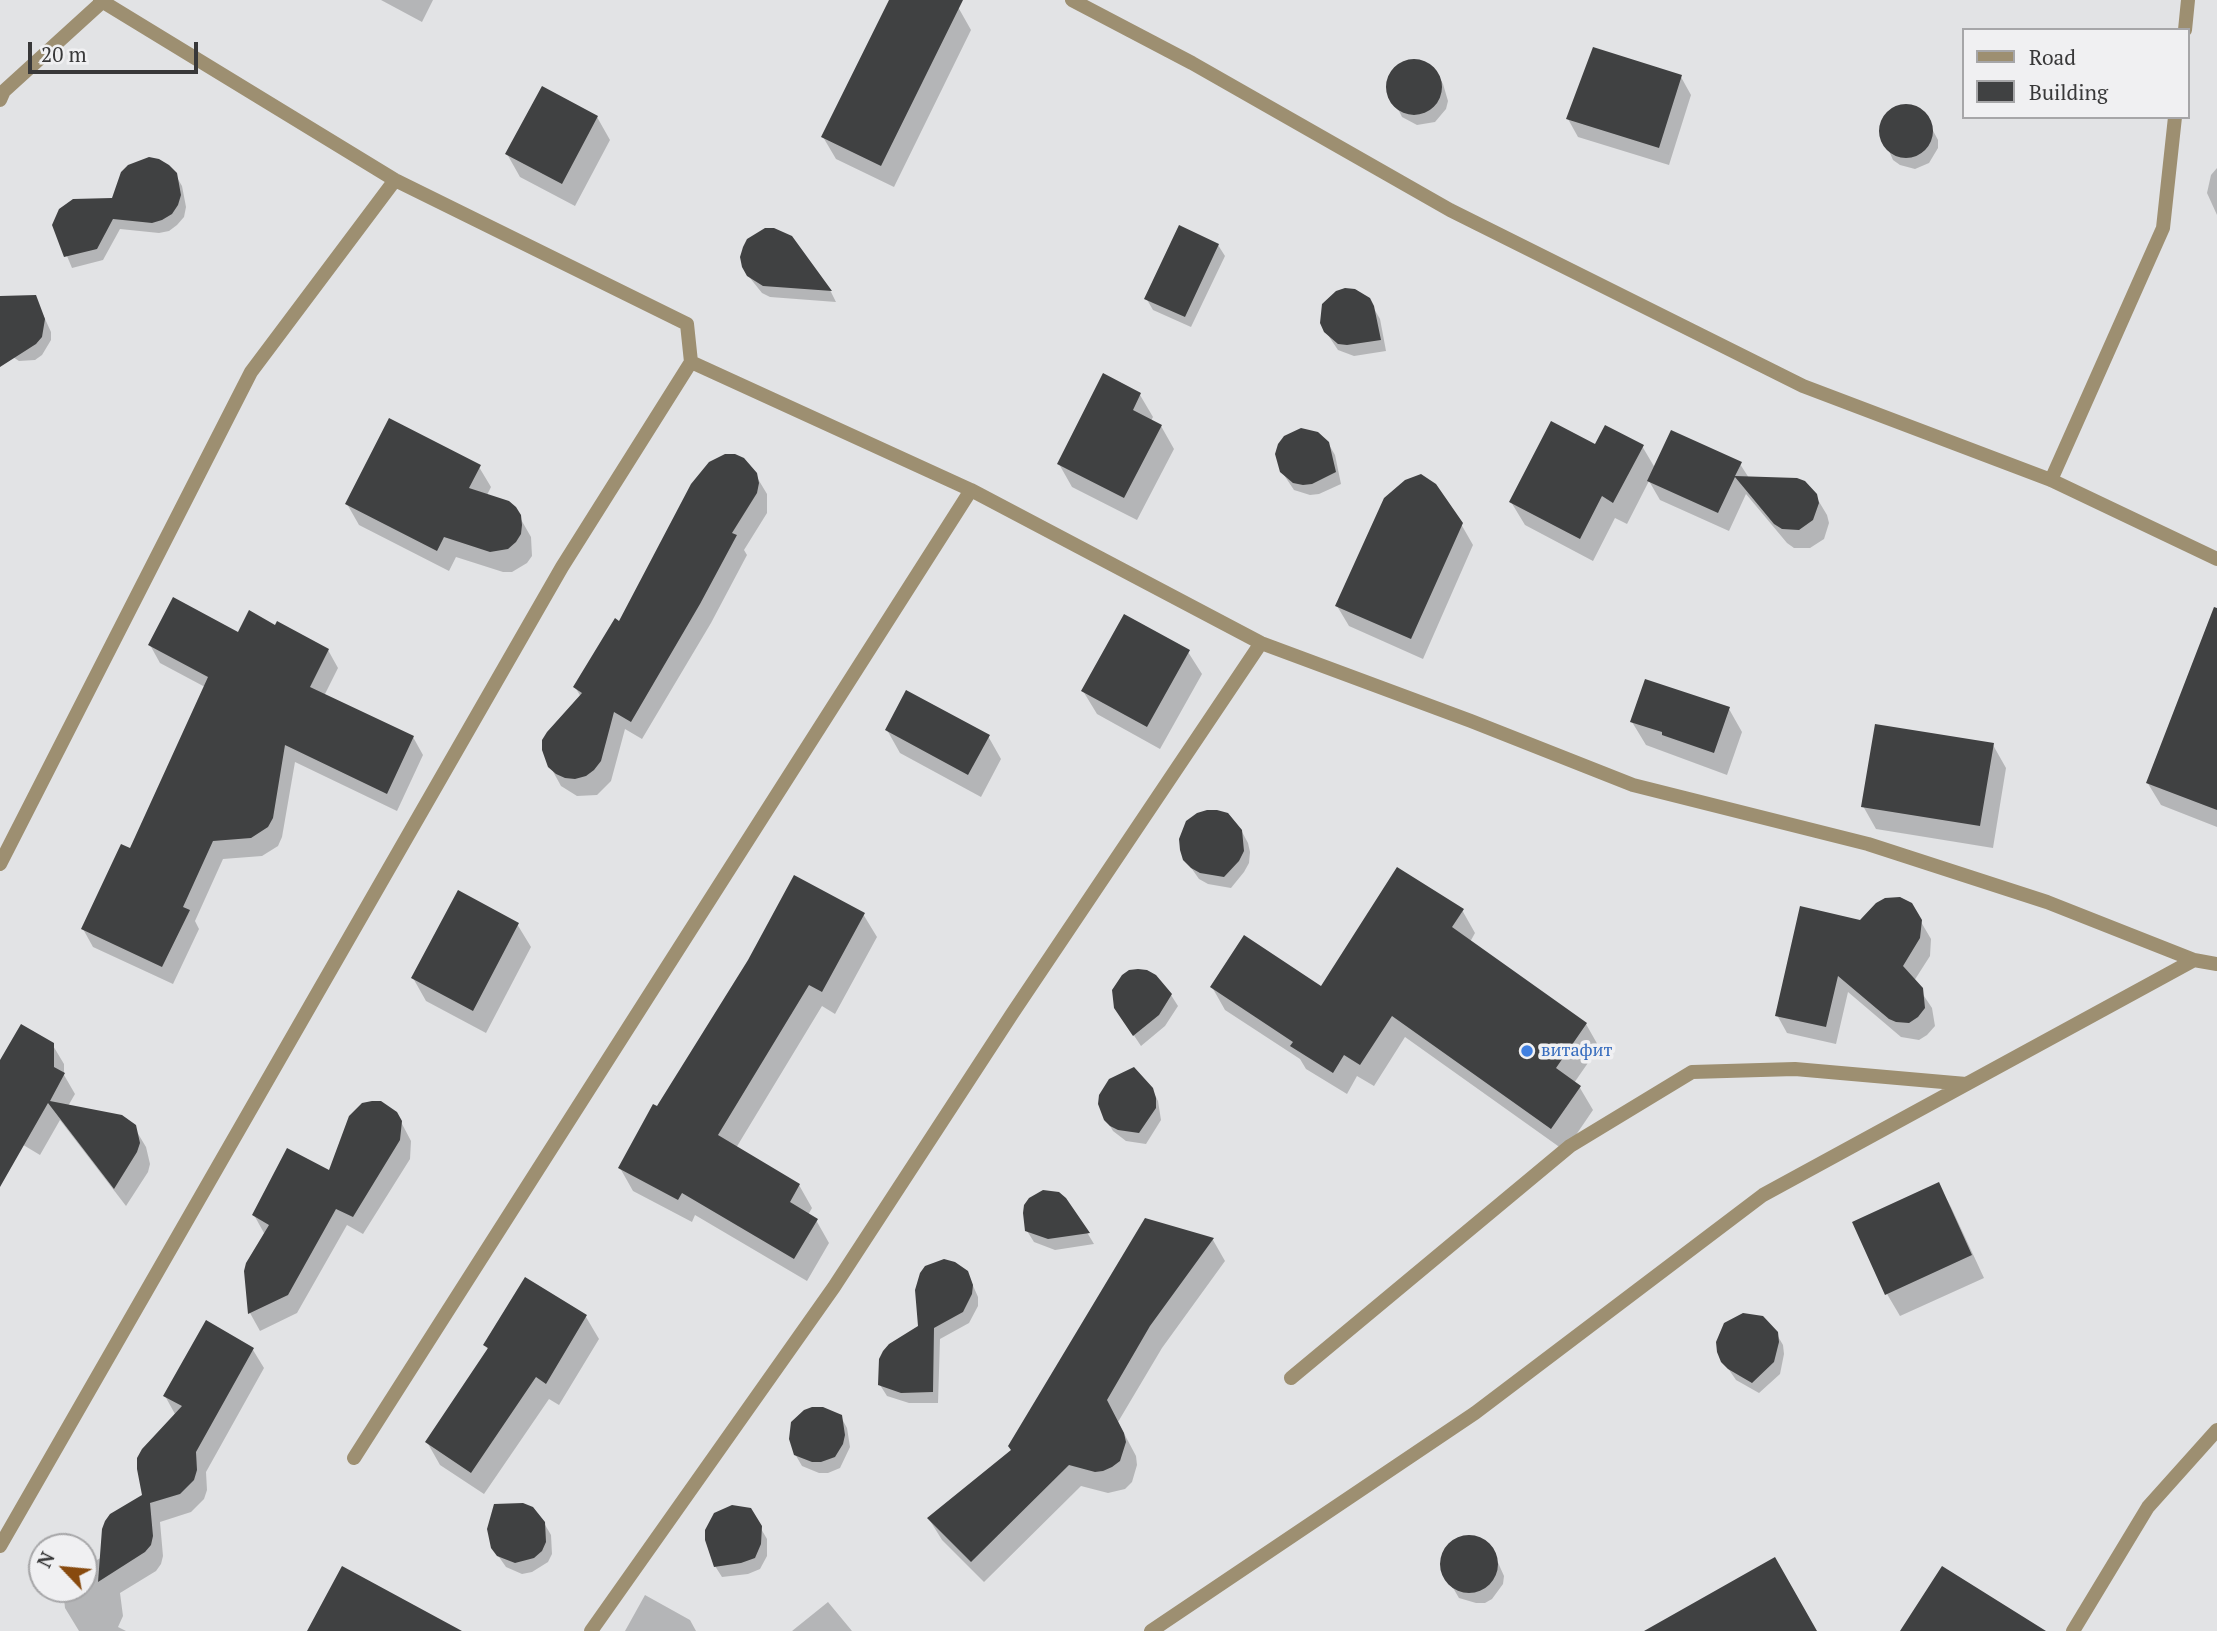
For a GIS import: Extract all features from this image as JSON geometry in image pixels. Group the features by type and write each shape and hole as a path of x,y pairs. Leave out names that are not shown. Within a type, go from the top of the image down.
{"street":[{"path":"1072,0 1192,63 1450,210 1803,386 2051,480 2217,559"},
{"path":"2185,28 2188,0"},
{"path":"0,100 4,91 102,1 395,180 687,324 691,362 555,579 0,1546"},
{"path":"2051,480 2163,228 2175,119"},
{"path":"0,864 251,372 395,180"},
{"path":"691,362 971,490 1261,643 1633,785 1868,844 2048,902 2194,960 2217,964"},
{"path":"354,1458 971,490"},
{"path":"592,1631 834,1287 1012,1014 1261,643"},
{"path":"1151,1631 1475,1413 1763,1195 2194,960"},
{"path":"1291,1378 1570,1146 1692,1072 1795,1069 1967,1084"},
{"path":"2073,1631 2148,1507 2217,1430"}],"building":[{"path":"889,0 963,0 881,166 821,137"},
{"path":"1593,47 1682,75 1659,148 1566,119"},
{"path":"1414,59 1425,61 1434,67 1440,76 1440,98 1434,107 1425,113 1414,115 1403,113 1394,107 1388,98 1386,87 1388,76 1394,67 1403,61"},
{"path":"542,86 598,116 562,184 505,154"},
{"path":"1906,104 1925,112 1933,131 1925,150 1906,158 1887,150 1879,131 1887,112"},
{"path":"149,157 159,159 177,173 181,195 172,214 152,223 113,219 97,249 64,257 52,225 59,209 73,199 112,198 121,172 128,165"},
{"path":"1179,225 1219,244 1185,317 1144,299"},
{"path":"765,228 774,228 792,236 832,291 763,286 747,276 740,257 743,247 747,239"},
{"path":"1355,289 1370,298 1381,340 1338,344 1324,332 1320,323 1322,304 1336,291"},
{"path":"36,295 45,319 42,337 36,344 0,367 0,296"},
{"path":"1103,373 1141,393 1133,410 1162,425 1124,498 1057,464"},
{"path":"389,418 481,465 469,488 509,501 516,507 521,515 522,525 516,542 508,549 490,552 444,537 437,551 345,504"},
{"path":"1551,421 1595,444 1605,425 1644,445 1613,503 1602,496 1580,539 1509,502"},
{"path":"1301,428 1318,432 1329,442 1336,472 1312,484 1293,483 1280,472 1275,454 1284,436"},
{"path":"1671,430 1742,462 1735,476 1797,478 1805,481 1817,494 1819,503 1813,520 1799,530 1782,529 1774,524 1735,477 1718,513 1647,481"},
{"path":"725,454 744,458 757,473 759,483 757,493 732,533 737,535 631,722 614,712 601,761 586,776 575,779 556,774 548,767 542,750 542,740 582,693 573,687 615,618 619,621 691,484 709,462"},
{"path":"1421,474 1436,484 1463,523 1411,639 1335,606 1384,498 1405,480"},
{"path":"173,597 238,632 249,610 275,625 277,621 329,649 310,687 414,736 387,794 285,745 273,818 268,827 251,838 213,841 183,907 190,910 162,967 81,929 121,844 130,848 208,677 148,645"},
{"path":"2214,607 2217,608 2217,810 2146,783"},
{"path":"1124,614 1190,650 1147,727 1081,691"},
{"path":"1645,679 1730,707 1714,753 1630,722"},
{"path":"906,690 990,735 968,775 885,730"},
{"path":"1875,724 1994,743 1980,826 1861,807"},
{"path":"1207,810 1228,813 1242,830 1244,851 1239,861 1224,877 1200,873 1191,868 1183,860 1180,850 1179,839 1186,821"},
{"path":"1397,867 1464,909 1452,927 1587,1023 1556,1068 1581,1086 1551,1129 1392,1016 1360,1065 1344,1055 1333,1073 1290,1046 1293,1042 1210,987 1244,935 1321,986"},
{"path":"794,875 865,913 822,992 809,985 718,1135 800,1184 790,1202 818,1219 794,1259 682,1193 678,1200 618,1168 653,1104 657,1106 748,960"},
{"path":"458,890 519,923 473,1011 411,978"},
{"path":"1900,897 1912,903 1922,920 1920,938 1903,966 1923,988 1925,1008 1918,1017 1909,1023 1889,1019 1838,976 1826,1027 1775,1016 1800,906 1860,920 1876,903 1885,898"},
{"path":"1138,969 1156,975 1172,994 1159,1015 1133,1036 1114,1008 1112,990 1122,975 1129,970"},
{"path":"21,1024 54,1043 54,1067 65,1073 50,1101 122,1115 136,1125 140,1143 137,1152 114,1189 48,1103 0,1187 0,1060"},
{"path":"1134,1067 1153,1088 1156,1098 1156,1108 1139,1133 1110,1126 1104,1120 1098,1104 1099,1095 1109,1079"},
{"path":"381,1101 397,1112 402,1121 400,1140 353,1217 336,1209 288,1295 248,1314 244,1271 269,1225 252,1215 287,1148 329,1170 349,1116 362,1103"},
{"path":"1939,1182 1972,1255 1885,1295 1852,1222"},
{"path":"1043,1190 1059,1192 1066,1198 1090,1233 1048,1239 1025,1231 1024,1205 1029,1198"},
{"path":"1145,1218 1214,1238 1150,1326 1107,1400 1126,1442 1120,1461 1103,1471 1095,1472 1069,1465 971,1562 927,1518 1011,1450 1008,1446"},
{"path":"944,1259 955,1262 968,1271 973,1285 972,1294 963,1312 934,1328 933,1392 901,1393 878,1385 879,1359 883,1351 889,1344 918,1326 915,1290 920,1273 925,1266"},
{"path":"525,1277 587,1315 546,1384 536,1377 471,1473 425,1442 488,1348 483,1345"},
{"path":"1743,1313 1763,1316 1778,1332 1779,1342 1774,1362 1752,1383 1728,1369 1717,1352 1716,1342 1724,1323"},
{"path":"206,1320 254,1348 196,1452 197,1470 194,1480 180,1494 150,1503 153,1536 151,1545 145,1552 98,1582 105,1521 110,1514 142,1495 137,1458 142,1449 182,1406 163,1396"},
{"path":"823,1407 842,1415 845,1435 843,1444 835,1457 821,1462 812,1462 794,1455 789,1439 791,1422 804,1410"},
{"path":"523,1503 533,1507 545,1522 546,1542 542,1551 534,1558 515,1563 497,1556 491,1548 487,1529 494,1504"},
{"path":"732,1505 751,1508 762,1526 761,1544 755,1558 714,1567 705,1540 705,1530 714,1513"},
{"path":"1469,1535 1480,1537 1493,1548 1498,1564 1496,1575 1485,1588 1469,1593 1458,1591 1445,1580 1440,1564 1442,1553 1453,1540"},
{"path":"1775,1557 1817,1631 1644,1631"},
{"path":"342,1566 462,1631 307,1631"},
{"path":"1942,1566 2046,1631 1900,1631"}],"place":[{"name":"витафит","path":"1527,1051"}]}
